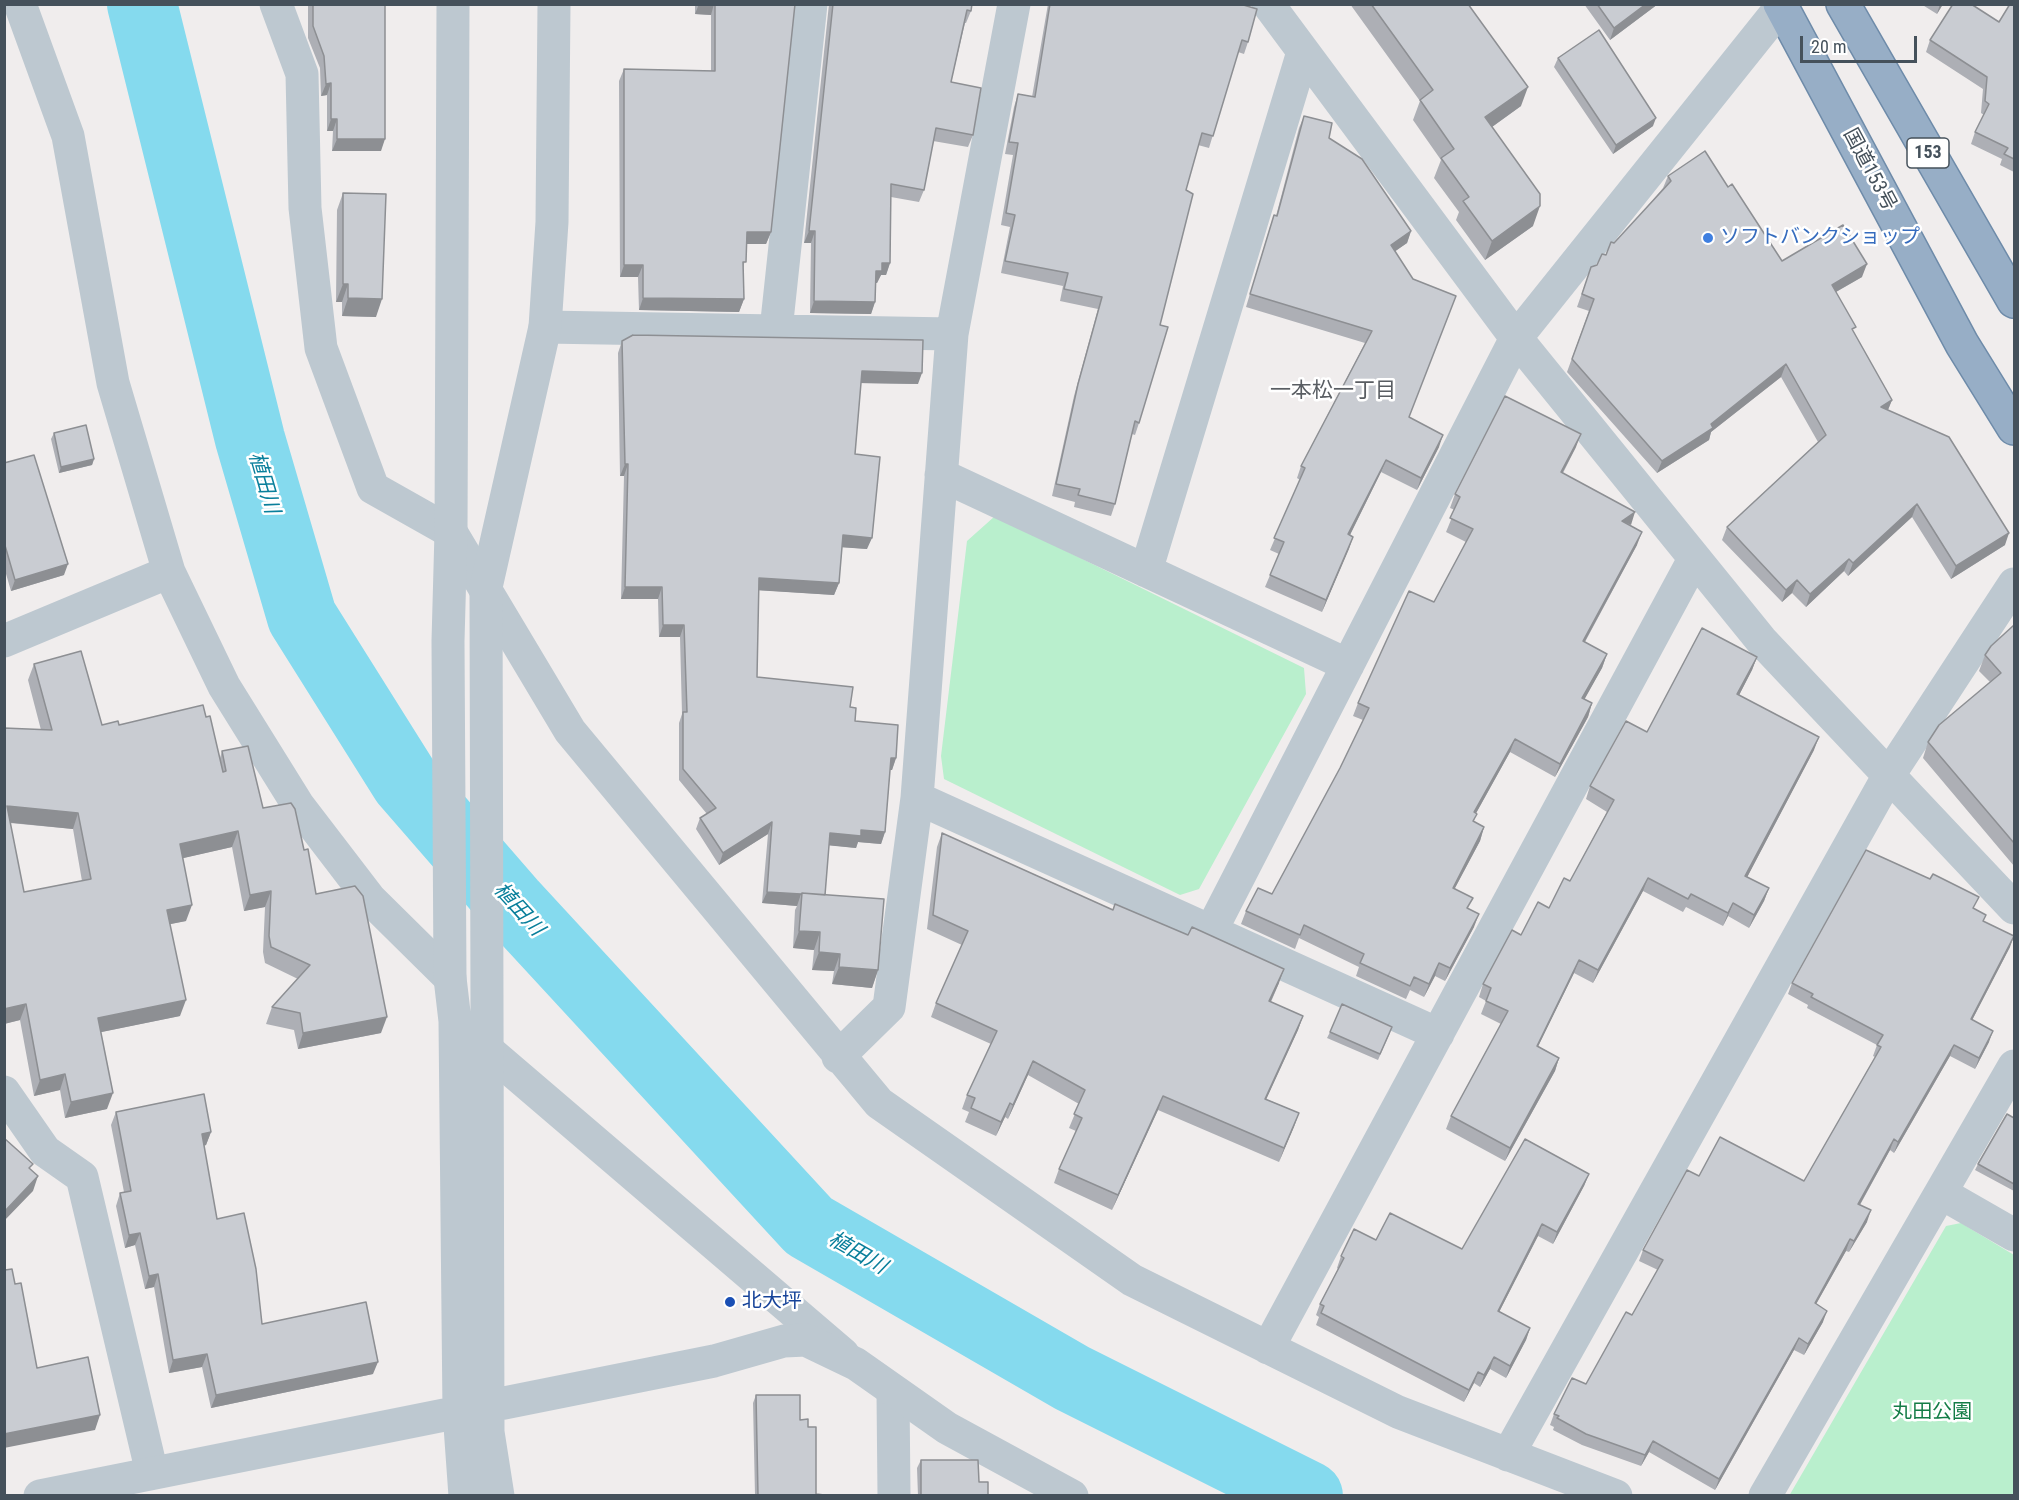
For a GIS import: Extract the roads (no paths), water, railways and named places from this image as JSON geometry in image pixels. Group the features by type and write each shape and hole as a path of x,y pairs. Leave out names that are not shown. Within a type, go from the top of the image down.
{"highway":[{"name":"153","path":"1844,4 2014,301"},
{"name":"国道153号","path":"1781,6 1962,344 2014,428"}],"street":[{"path":"20,4 69,136 113,383 169,572 224,686 298,805 370,899 450,978"},
{"path":"276,4 302,74 305,208 321,348 372,488 451,532 486,587 570,731 838,1057 879,1103 1132,1280 1398,1412 1616,1496"},
{"path":"453,4 451,532 448,641 450,978 455,1021 474,1409 488,1432 498,1496"},
{"path":"465,1496 474,1409 487,1050 486,587 546,327 552,222 554,4"},
{"path":"776,330 811,4"},
{"path":"838,1057 889,1007 917,798 952,334 1014,4"},
{"path":"1268,4 1516,338 1694,559 1761,640 2014,908"},
{"path":"1212,931 1516,338 1781,6"},
{"path":"1146,571 1303,52"},
{"path":"546,327 952,334"},
{"path":"942,475 1348,665"},
{"path":"1268,1348 1694,559"},
{"path":"4,641 169,572"},
{"path":"1508,1455 1889,776 2014,584"},
{"path":"917,798 1438,1034"},
{"path":"455,1021 856,1364 893,1393 947,1428 1072,1496"},
{"path":"1765,1496 2014,1066"},
{"path":"4,1092 14,1122 45,1151 82,1177 153,1473"},
{"path":"1941,1193 2014,1235"},
{"path":"52,1494 714,1361 784,1341 806,1340 856,1364"},
{"path":"893,1393 894,1496"}],"waterway":[{"name":"植田川","path":"142,4 250,439 302,617 405,781 511,903 809,1226 1072,1378 1308,1496"}],"place":[{"name":"ソフトバンクショップ","path":"1708,238"},
{"name":"北大坪","path":"730,1302"}],"district":[{"name":"一本松一丁目","path":"1333,392"}],"park label":[{"name":"丸田公園","path":"1932,1413"}]}
